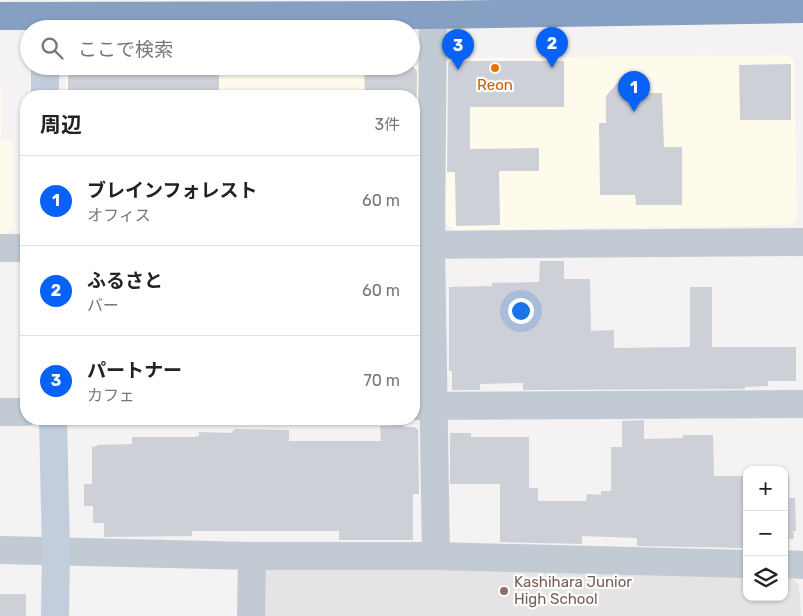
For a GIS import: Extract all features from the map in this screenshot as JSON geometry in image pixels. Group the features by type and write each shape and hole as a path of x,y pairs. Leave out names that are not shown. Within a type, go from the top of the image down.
{"highway":[{"path":"0,16 433,14 803,9"}],"street":[{"path":"433,14 422,245 424,406 436,556"},
{"path":"45,75 46,90"},
{"path":"422,245 803,242"},
{"path":"0,248 20,248"},
{"path":"424,406 803,404"},
{"path":"0,412 20,412"},
{"path":"54,425 55,616"},
{"path":"0,550 252,556 436,556 743,564"},
{"path":"251,616 252,556"},
{"path":"788,564 803,565"}],"shaded area":[{"path":"787,55 794,61 797,218 791,225 453,230 445,223 443,65 451,58"},
{"path":"66,75 419,75 419,90 66,90"},
{"path":"0,88 2,90 1,141 13,141 14,226 5,234 0,234"},
{"path":"420,118 422,221 420,223"},
{"name":"Kashihara Junior High School","path":"271,566 743,576 743,601 788,601 788,576 790,576 799,585 801,616 262,616 262,574"}],"building":[{"path":"450,61 564,61 564,107 470,107 470,149 539,148 539,171 499,171 500,225 456,226 455,172 447,172 448,63"},
{"path":"791,64 791,120 740,120 739,65"},
{"path":"68,75 219,75 219,90 68,90"},
{"path":"364,75 417,75 417,90 365,90"},
{"path":"620,80 634,93 662,93 664,147 682,147 682,205 636,205 635,195 600,195 599,123 606,123 606,96"},
{"path":"540,261 564,261 564,279 590,279 591,331 614,330 614,348 690,347 690,287 712,287 712,347 796,347 796,381 768,381 768,386 745,387 745,389 523,390 523,383 480,384 480,390 452,390 452,371 449,371 449,287 492,286 492,283 539,282"},
{"path":"644,420 644,439 683,438 683,435 713,435 714,476 743,476 743,548 637,546 637,538 582,536 582,544 500,542 500,484 450,484 450,433 471,433 471,437 529,437 529,488 538,488 538,501 586,501 587,494 601,495 601,491 611,491 611,447 622,447 622,421"},
{"path":"404,425 404,427 415,427 418,429 419,494 413,494 413,540 339,540 339,531 192,531 192,536 104,537 104,523 93,523 93,506 84,506 84,484 92,484 92,447 97,445 132,444 132,437 196,437 199,436 199,432 231,433 235,429 289,430 289,441 381,441 380,426"},
{"path":"788,476 789,498 795,498 796,531 793,531 794,539 789,539 789,549"},
{"path":"0,594 26,594 26,616 0,616"}],"place":[{"name":"Reon","path":"495,68"},
{"name":"ふるさと","path":"552,68"},
{"name":"パートナー","path":"458,70"},
{"name":"ブレインフォレスト","path":"634,112"},
{"name":"Kashihara Junior High School","path":"504,591"}]}
